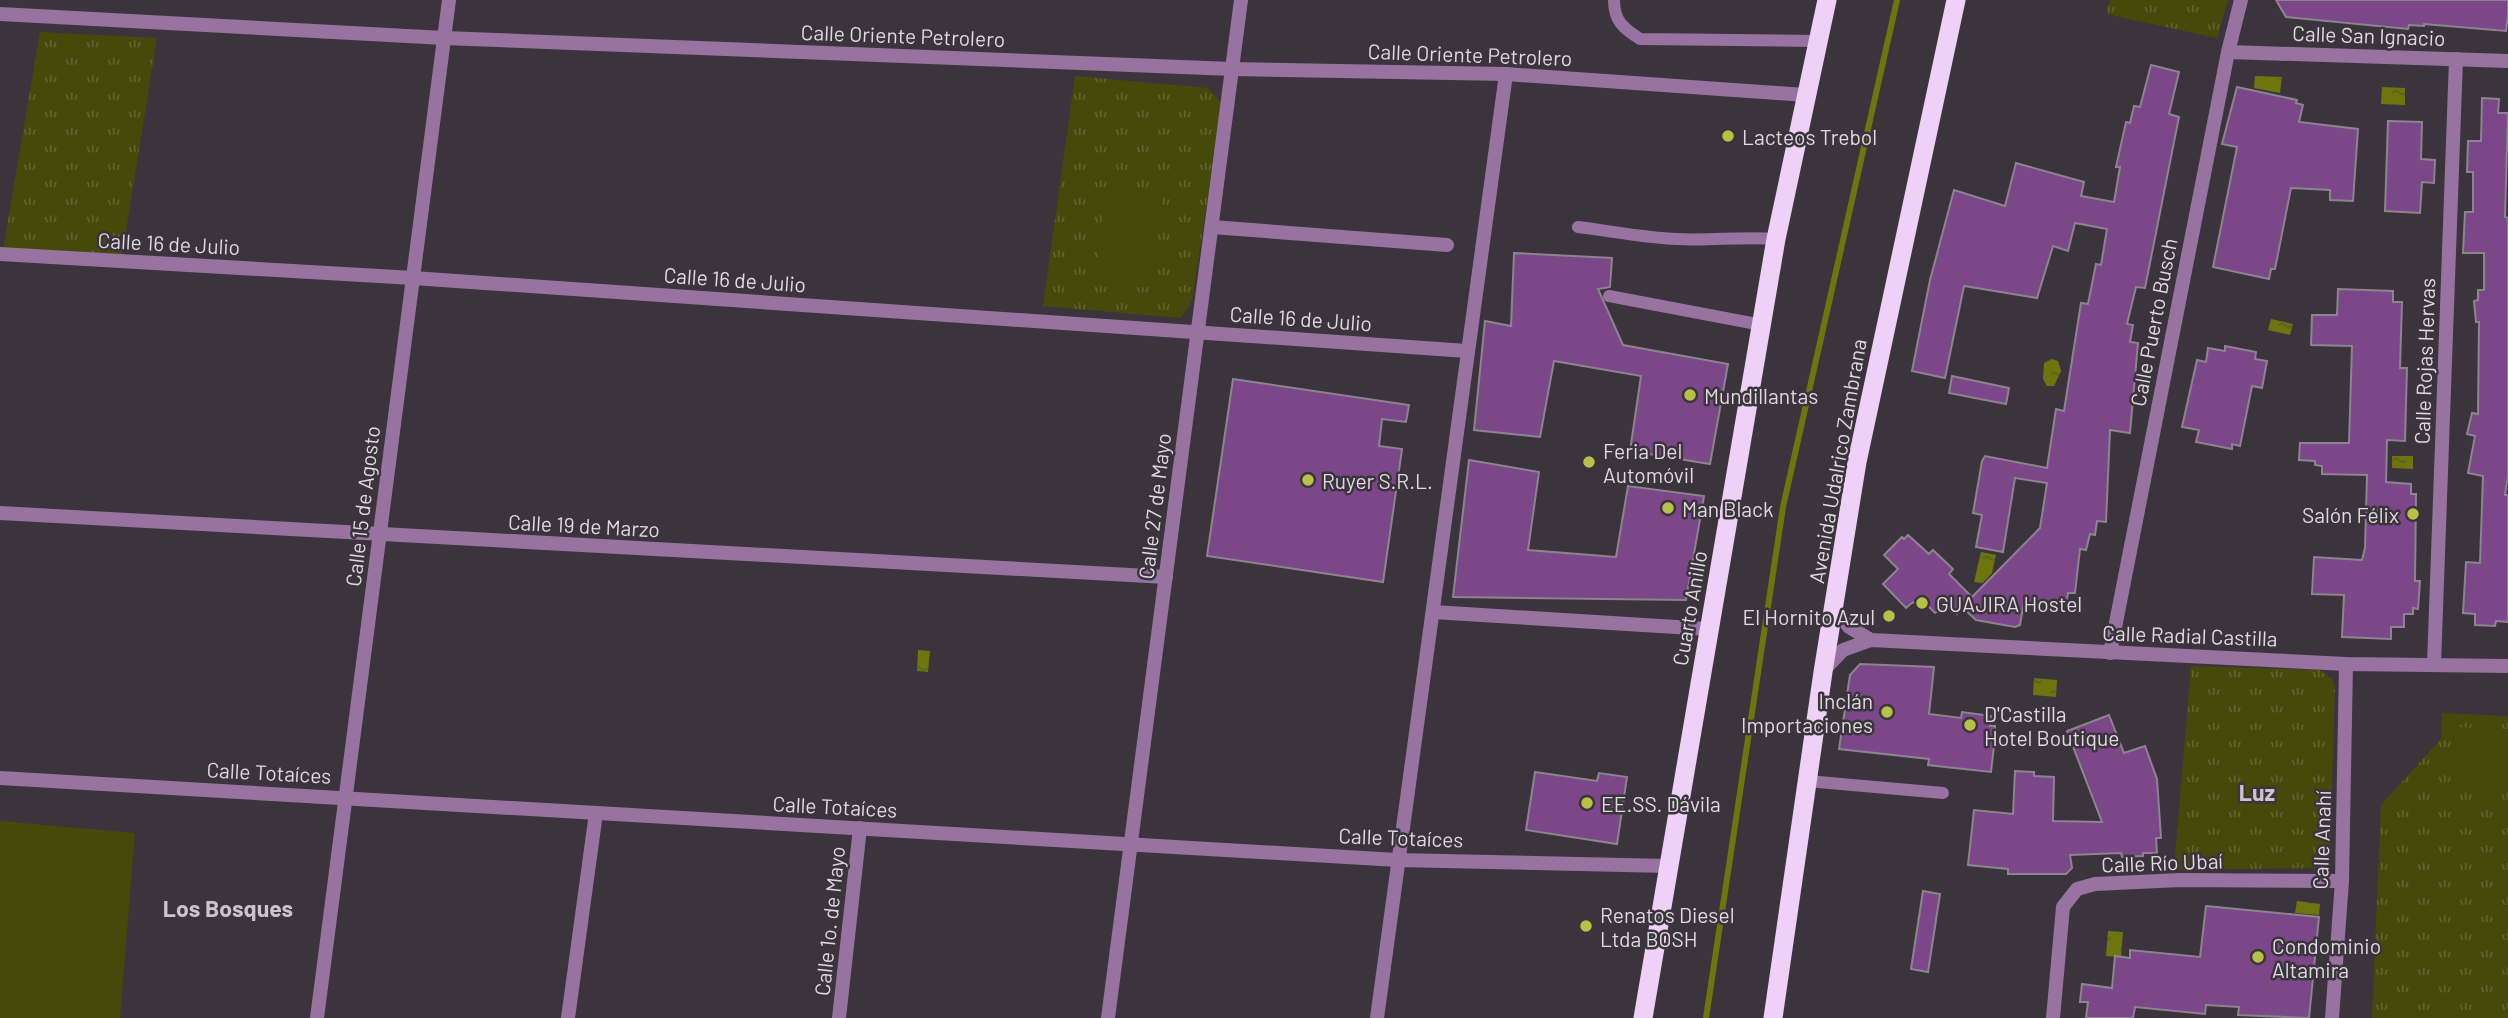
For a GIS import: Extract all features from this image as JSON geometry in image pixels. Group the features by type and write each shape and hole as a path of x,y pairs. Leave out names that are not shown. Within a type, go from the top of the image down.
{"highway":[{"name":"Cuarto Anillo","path":"1643,1018 1776,239 1827,0"},
{"name":"Avenida Udalrico Zambrana","path":"1773,1018 1823,672 1857,462 1956,0"}],"street":[{"name":"Calle 15 de Agosto","path":"317,1018 449,0"},
{"name":"Calle 27 de Mayo","path":"1108,1018 1241,0"},
{"name":"Calle Puerto Busch","path":"2110,653 2228,52 2241,0"},
{"name":"Calle Oriente Petrolero","path":"0,14 444,38 1233,69 1506,74 1805,95"},
{"name":"Calle San Ignacio","path":"2228,52 2508,61"},
{"name":"Calle Rojas Hervas","path":"2434,664 2456,59"},
{"path":"1377,1018 1506,74"},
{"path":"1212,227 1447,245"},
{"name":"Calle 16 de Julio","path":"0,254 413,278 1467,351"},
{"name":"Calle 19 de Marzo","path":"0,513 380,536 1166,577"},
{"path":"1834,607 1849,627 1871,640"},
{"path":"1433,612 1708,629"},
{"name":"Calle Radial Castilla","path":"1823,672 1843,650 1871,640 2346,664 2508,666"},
{"name":"Calle Anahí","path":"2332,1018 2342,881 2346,664"},
{"name":"Calle Totaíces","path":"0,778 1397,860 1668,866"},
{"path":"568,1018 596,813"},
{"name":"Calle 1o. de Mayo","path":"839,1018 860,828"},
{"name":"Calle Río Ubaí","path":"2053,1018 2063,907 2068,897 2084,885 2180,880 2342,881"}],"lane":[{"path":"1614,0 1614,14 1622,27 1640,39 1818,41"},
{"path":"1578,227 1673,239 1710,240 1735,236 1776,239"},
{"path":"1609,296 1762,325"},
{"path":"1807,781 1943,793"}],"green space":[{"path":"2110,0 2228,0 2217,38 2106,14"},
{"path":"40,32 157,38 121,262 2,256"},
{"path":"1075,76 1208,88 1222,103 1193,295 1190,306 1180,318 1043,306"},
{"path":"1110,185 1163,194 1147,288 1094,279"},
{"path":"2191,666 2320,670 2332,679 2335,687 2330,859 2324,868 2174,870"},
{"path":"2442,713 2508,716 2508,1018 2372,1018 2381,805 2441,739"},
{"path":"2454,727 2508,729 2508,786 2452,784"},
{"path":"0,821 135,833 120,1018 0,1018"}],"water":[{"path":"2255,76 2282,77 2280,93 2254,88"},
{"path":"2382,87 2405,88 2405,105 2381,104"},
{"path":"2271,319 2293,324 2290,335 2268,330"},
{"path":"2052,359 2058,361 2061,371 2054,386 2047,386 2043,379 2044,363"},
{"path":"2392,456 2413,456 2413,469 2392,468"},
{"path":"1981,552 1996,555 1992,573 1983,583 1974,582"},
{"path":"918,650 930,651 928,672 917,671"},
{"path":"2034,678 2057,680 2056,697 2033,695"},
{"path":"2297,901 2320,904 2319,915 2295,913"},
{"path":"2108,931 2123,932 2121,957 2106,956"}],"building":[{"path":"2276,0 2508,0 2508,16 2506,31 2424,24 2409,25 2408,29 2286,17"},
{"path":"2151,65 2179,72 2169,114 2179,117 2145,288 2136,287 2127,324 2133,325 2130,342 2138,343 2130,433 2110,430 2106,522 2097,521 2095,535 2090,534 2086,550 2080,549 2075,593 2068,593 2066,606 2024,602 2020,625 2015,627 1976,620 1963,608 1957,614 1947,605 1935,613 1925,603 1919,608 1913,602 1906,608 1883,584 1898,569 1884,555 1902,537 1904,539 1908,535 1929,554 1933,550 1953,569 1949,574 1972,597 2040,528 2047,483 2015,478 2003,552 1976,547 1982,515 1973,513 1982,461 1985,456 2047,468 2056,409 2064,411 2081,303 2088,304 2096,264 2101,265 2107,229 2075,223 2068,251 2053,246 2037,298 1964,286 1945,378 1912,371 1930,280 1954,190 2005,206 2016,163 2084,182 2081,196 2114,202 2120,167 2116,167 2126,122 2130,123 2134,106 2140,107"},
{"path":"2237,87 2297,100 2296,103 2303,105 2299,122 2358,129 2353,201 2330,200 2330,190 2291,188 2275,269 2271,269 2269,279 2213,267 2237,147 2222,144"},
{"path":"2482,98 2499,99 2498,113 2508,113 2505,217 2508,218 2508,476 2505,495 2508,495 2508,622 2496,621 2495,626 2475,625 2475,614 2463,613 2466,562 2480,563 2483,476 2468,473 2475,436 2467,434 2472,413 2478,414 2479,322 2476,322 2474,301 2478,300 2478,290 2484,290 2484,253 2463,253 2465,212 2473,212 2473,172 2467,172 2468,141 2481,141"},
{"path":"2388,121 2422,122 2421,159 2435,160 2434,183 2422,182 2420,213 2385,211"},
{"path":"1514,253 1612,258 1610,287 1598,289 1623,345 1728,364 1710,464 1630,451 1641,376 1554,361 1540,437 1474,430 1485,321 1511,326"},
{"path":"2338,289 2393,291 2393,302 2402,302 2400,368 2407,368 2405,441 2387,440 2386,482 2411,484 2411,494 2416,494 2415,581 2420,581 2418,609 2413,608 2413,614 2404,614 2404,627 2391,627 2391,639 2342,637 2344,595 2312,594 2314,557 2362,560 2365,548 2367,475 2322,474 2322,466 2315,465 2315,461 2299,460 2300,443 2349,443 2352,346 2311,345 2312,315 2337,315"},
{"path":"2225,346 2256,352 2255,359 2267,361 2262,388 2252,386 2240,446 2232,444 2232,449 2196,442 2199,430 2182,427 2197,360 2206,362 2208,348 2225,351"},
{"path":"1952,376 2009,388 2006,404 1949,393"},
{"name":"Ruyer S.R.L.","path":"1233,379 1409,405 1406,422 1382,419 1379,446 1402,449 1383,582 1207,556"},
{"path":"1469,460 1539,472 1528,550 1616,557 1628,486 1704,496 1686,600 1453,597"},
{"name":"Inclán Importaciones","path":"1860,664 1934,667 1929,714 1961,718 1962,712 1992,716 1990,726 1995,726 1995,737 1991,772 1928,765 1929,759 1839,749 1850,675"},
{"path":"2109,715 2124,753 2145,746 2157,779 2161,838 2156,838 2157,853 2122,857 2121,853 2070,855 2072,868 2066,874 2008,874 2008,869 1968,865 1974,810 2013,814 2015,771 2054,777 2053,821 2102,822 2067,731"},
{"path":"1535,772 1597,781 1599,773 1627,777 1617,844 1526,830"},
{"path":"1923,891 1940,894 1928,972 1911,969"},
{"name":"Condominio Altamira","path":"2206,906 2319,917 2309,1018 2238,1015 2239,1007 2206,1005 2205,1014 2135,1007 2133,1018 2086,1018 2088,1002 2080,1002 2082,984 2112,988 2115,956 2130,958 2130,950 2200,957"}],"waterway":[{"path":"1706,1018 1783,507 1897,0"}],"place":[{"name":"Lacteos Trebol","path":"1728,136"},
{"name":"Mundillantas","path":"1690,395"},
{"name":"Feria Del Automóvil","path":"1589,462"},
{"name":"Ruyer S.R.L.","path":"1308,480"},
{"name":"Man Black","path":"1668,508"},
{"name":"Salón Félix","path":"2413,514"},
{"name":"GUAJIRA Hostel","path":"1922,603"},
{"name":"El Hornito Azul","path":"1889,616"},
{"name":"Inclán Importaciones","path":"1887,712"},
{"name":"D'Castilla Hotel Boutique","path":"1970,725"},
{"name":"EE.SS. Dávila","path":"1587,803"},
{"name":"Renatos Diesel Ltda BOSH","path":"1586,926"},
{"name":"Condominio Altamira","path":"2258,957"}],"district":[{"name":"Luz","path":"2257,792"},
{"name":"Los Bosques","path":"228,908"}]}
